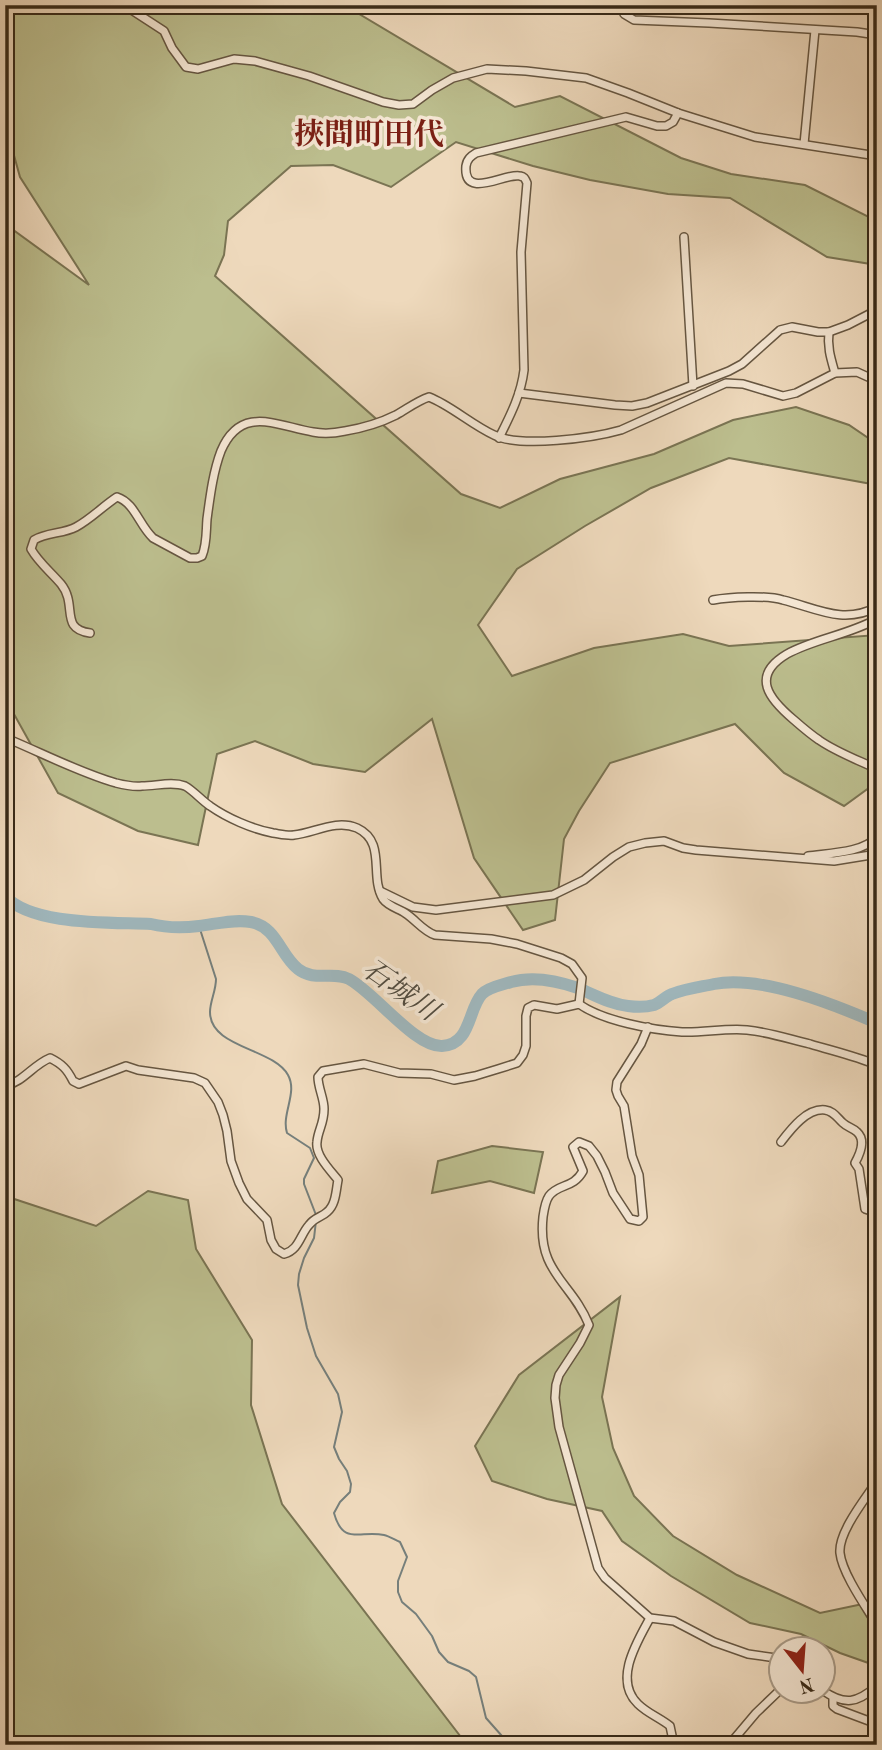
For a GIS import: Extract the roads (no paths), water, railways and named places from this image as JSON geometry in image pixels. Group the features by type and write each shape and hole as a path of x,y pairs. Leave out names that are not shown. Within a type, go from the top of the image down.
{"street":[{"path":"124,5 164,32 186,67 198,69 234,59 255,61 400,105 414,104 453,78 487,69 586,78 678,113 755,137 877,156"},
{"path":"624,5 624,14 634,20 877,35"},
{"path":"804,144 815,30"},
{"path":"499,438 519,393 524,370 521,252 527,183 525,178 514,176 483,184 475,183 468,176 468,160 476,153 625,117 666,127 678,113"},
{"path":"684,237 693,386"},
{"path":"519,393 632,406 646,403 742,364 780,330 792,327 829,332 877,310"},
{"path":"829,332 828,343 835,373"},
{"path":"90,633 77,629 71,623 69,599 62,585 36,557 31,548 34,540 42,535 75,528 117,497 128,503 153,538 190,558 202,556 218,461 230,436 243,424 261,421 315,432 343,432 396,415 419,400 429,397 499,438 548,442 606,435 726,383 743,384 783,396 796,393 835,373 857,372 877,381"},
{"path":"713,600 727,597 781,599 805,608 844,616 864,614 877,607"},
{"path":"877,619 789,653 767,671 766,684 779,708 820,741 877,769"},
{"path":"5,736 118,784 141,787 165,784 184,786 225,814 270,832 294,835 350,825 370,838 384,901 435,935 491,939 561,958 572,964 582,978 579,1003"},
{"path":"793,858 859,849 877,837"},
{"path":"380,891 413,907 436,910 553,895 584,880 629,847 664,841 696,850 834,861 877,854"},
{"path":"5,1086 26,1076 40,1062 50,1058 68,1070 73,1081 79,1084 127,1066 194,1078 205,1083 223,1115 228,1131 231,1161 239,1183 247,1199 267,1220 271,1240 276,1249 284,1254 297,1246 307,1226 327,1213 335,1198 338,1180 319,1155 316,1143 324,1120 324,1104 318,1083 318,1077 323,1071 364,1064 399,1073 432,1074 454,1080 475,1076 517,1063 526,1046 528,1008 534,1005 557,1009 579,1003 598,1015 630,1024 683,1032 746,1030 839,1052 877,1065"},
{"path":"648,1027 641,1044 617,1082 616,1090 624,1106 632,1156 639,1175 643,1217 639,1221 630,1219 613,1193 597,1156 589,1146 579,1142 573,1146 583,1171 576,1181 550,1195 545,1205 542,1239 548,1264 580,1307 589,1325 559,1375 556,1385 559,1427 598,1568 605,1578 650,1618 674,1621 714,1642 748,1654 766,1657"},
{"path":"781,1142 807,1115 825,1110 834,1113 862,1138 855,1163 859,1169 865,1209 877,1213"},
{"path":"877,1481 847,1528 840,1552 850,1579 877,1625"},
{"path":"650,1618 626,1673 630,1694 637,1704 670,1726 674,1745"},
{"path":"836,1699 846,1701 861,1699 877,1686"},
{"path":"729,1745 766,1703"},
{"path":"832,1704 837,1709 877,1724"}],"waterway":[{"name":"石城川","path":"5,896 17,906 53,918 175,927 238,921 260,925 273,935 292,963 304,973 349,979 420,1038 442,1046 459,1040 482,994 492,988 528,979 562,983 615,1003 637,1007 654,1005 672,994 698,987 733,982 753,984 797,993 877,1023"},
{"path":"199,926 216,979 210,1008 213,1024 231,1041 280,1066 291,1082 286,1118 287,1133 310,1148 314,1158 304,1184 316,1215"},
{"path":"316,1221 314,1238 304,1258 298,1285 316,1356 338,1394 342,1412 334,1447 351,1484 350,1492 334,1513 342,1530 347,1533 384,1535 400,1542 407,1557 398,1581 402,1602 416,1614 448,1662 476,1677 486,1718 510,1745"}],"district":[{"name":"挾間町田代","path":"369,134"}]}
